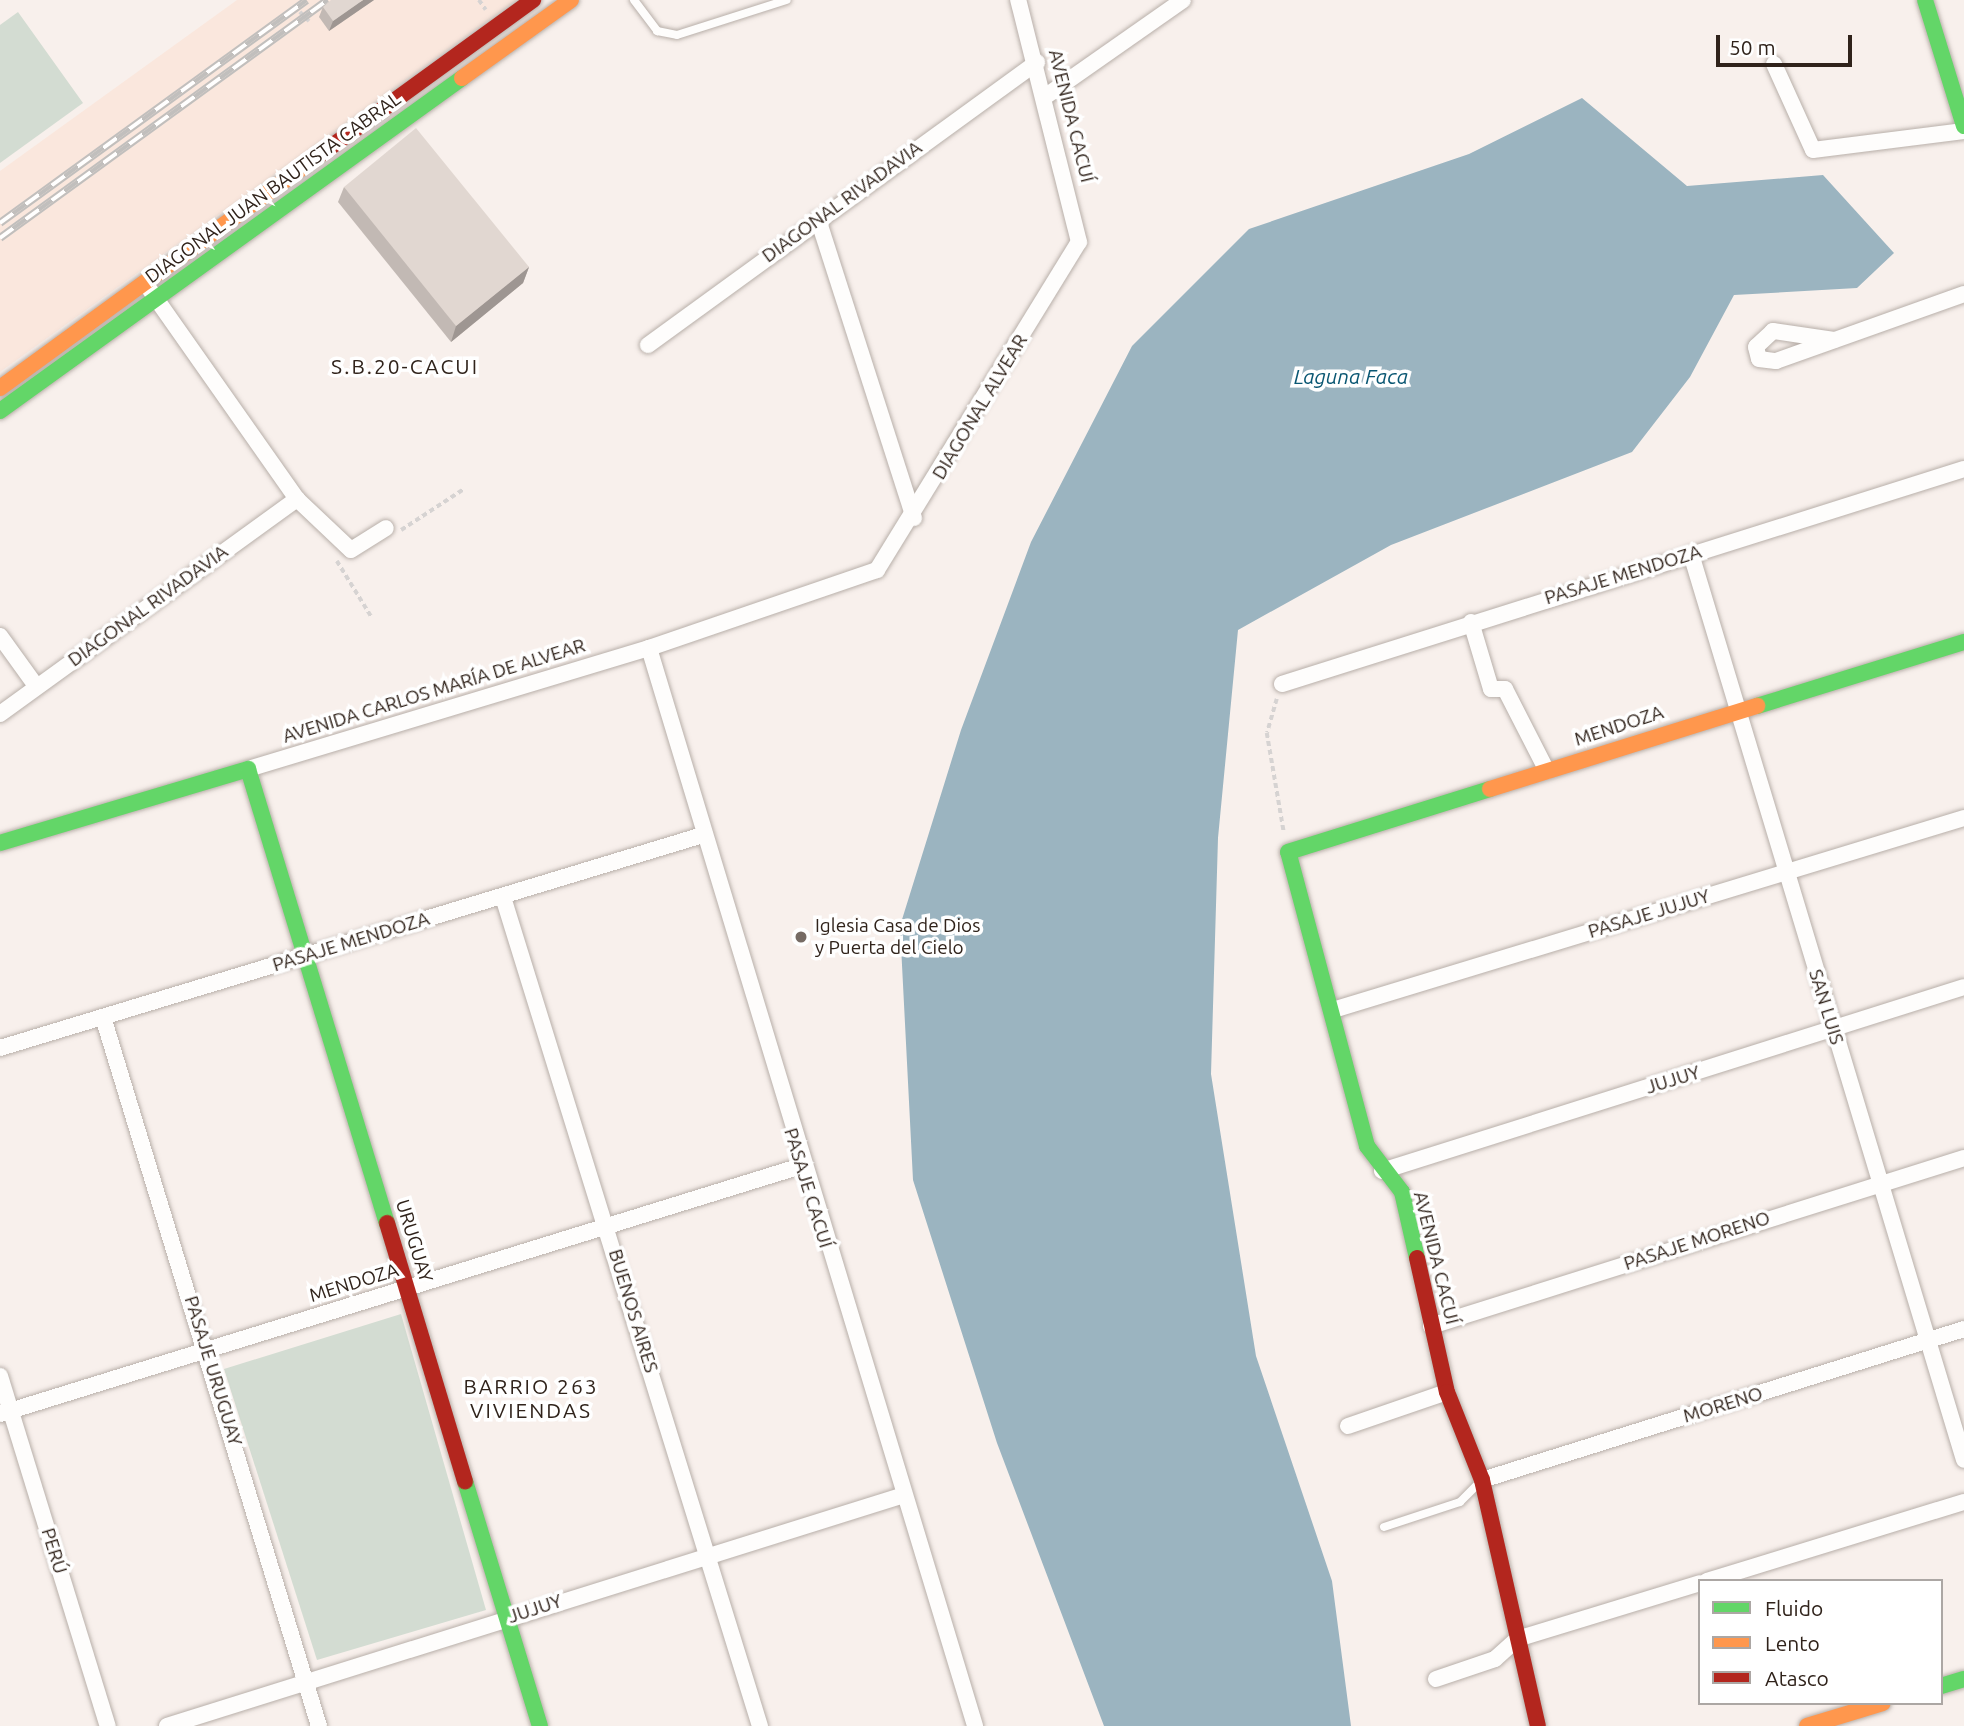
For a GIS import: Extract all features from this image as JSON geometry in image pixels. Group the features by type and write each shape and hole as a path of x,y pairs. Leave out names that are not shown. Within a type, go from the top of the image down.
{"street":[{"name":"DIAGONAL JUAN BAUTISTA CABRAL","path":"0,388 533,0"},
{"name":"DIAGONAL JUAN BAUTISTA CABRAL","path":"0,411 571,0"},
{"name":"AVENIDA CACUÍ","path":"1018,0 1046,96 1079,242"},
{"path":"1046,96 1183,0"},
{"path":"1774,64 1813,150 1964,129 1925,0"},
{"name":"DIAGONAL RIVADAVIA","path":"649,345 818,219 1037,62"},
{"path":"358,128 371,144"},
{"path":"818,219 914,518"},
{"name":"DIAGONAL ALVEAR","path":"877,570 914,518 1079,242"},
{"path":"145,282 297,499 351,550 386,528"},
{"path":"1834,340 1964,294"},
{"name":"PASAJE MENDOZA","path":"1282,684 1964,468"},
{"name":"DIAGONAL RIVADAVIA","path":"0,714 297,499"},
{"name":"SAN LUIS","path":"1691,554 1964,1460"},
{"name":"AVENIDA CARLOS MARÍA DE ALVEAR","path":"0,843 649,648 877,570"},
{"path":"1471,622 1491,689 1504,689 1547,771"},
{"path":"0,636 36,687"},
{"name":"MENDOZA","path":"1288,852 1964,642"},
{"name":"PASAJE CACUÍ","path":"649,648 801,1167 975,1726"},
{"name":"URUGUAY","path":"248,769 540,1726"},
{"name":"PASAJE JUJUY","path":"1333,1010 1964,818"},
{"name":"PASAJE MENDOZA","path":"0,1048 703,835"},
{"name":"AVENIDA CACUÍ","path":"1288,852 1333,1010 1367,1146 1382,1171 1402,1192 1447,1392 1482,1480 1538,1726"},
{"name":"BUENOS AIRES","path":"503,897 760,1726"},
{"name":"JUJUY","path":"1382,1171 1964,988"},
{"name":"PASAJE URUGUAY","path":"103,1017 207,1349 319,1726"},
{"name":"PASAJE MORENO","path":"1431,1326 1964,1158"},
{"name":"MENDOZA","path":"5,1412 801,1167"},
{"name":"MORENO","path":"1482,1480 1964,1329"},
{"name":"PERÚ","path":"0,1376 5,1412 108,1726"},
{"path":"1348,1426 1447,1392"},
{"name":"JUJUY","path":"167,1726 707,1554 904,1495"},
{"path":"1714,1579 1964,1502"},
{"path":"1436,1679 1495,1659 1517,1639 1698,1584"},
{"path":"1943,1685 1964,1679"},
{"path":"1807,1726 1875,1705"}],"lane":[{"path":"634,0 657,31 677,35 787,0"},
{"path":"1384,1527 1460,1502 1482,1480"}],"path":[{"path":"300,12 309,21"},
{"path":"386,528 397,533 464,489"},
{"path":"351,550 337,561 371,616"},
{"path":"1282,684 1267,733 1288,852"}],"shaded area":[{"path":"237,0 516,0 0,372 0,171"},
{"path":"18,12 83,103 0,163 0,25"},
{"path":"401,1314 486,1610 317,1660 224,1369"}],"water":[{"name":"Laguna Faca","path":"1582,98 1687,186 1823,175 1894,253 1857,288 1734,295 1690,377 1632,452 1391,545 1238,630 1218,838 1211,1074 1256,1356 1332,1581 1351,1726 1104,1726 997,1443 913,1180 900,926 961,730 1031,542 1132,346 1249,229 1469,154"}],"building":[{"path":"331,0 363,0 333,21 323,7"},
{"path":"416,128 529,267 456,326 344,187"}],"railway":[{"path":"0,223 307,0"},
{"path":"0,238 328,0"}],"traffic: fast":[{"path":"1925,0 1964,126"},
{"path":"0,411 462,78"},
{"path":"1757,706 1964,642"},
{"path":"0,843 248,769 387,1223"},
{"path":"1417,1258 1402,1192 1367,1146 1288,852 1490,789"},
{"path":"465,1481 540,1726"},
{"path":"1943,1685 1964,1679"}],"traffic: slow":[{"path":"462,78 571,0"},
{"path":"0,388 314,159"},
{"path":"1490,789 1757,706"},
{"path":"1807,1726 1876,1705"}],"traffic: jam":[{"path":"314,159 533,0"},
{"path":"387,1223 465,1481"},
{"path":"1417,1258 1447,1392 1482,1480 1538,1726"}],"place":[{"name":"Iglesia Casa de Dios y Puerta del Cielo","path":"801,937"}],"district":[{"name":"S.B.20-CACUI","path":"405,366"},
{"name":"BARRIO 263 VIVIENDAS","path":"531,1398"}]}
